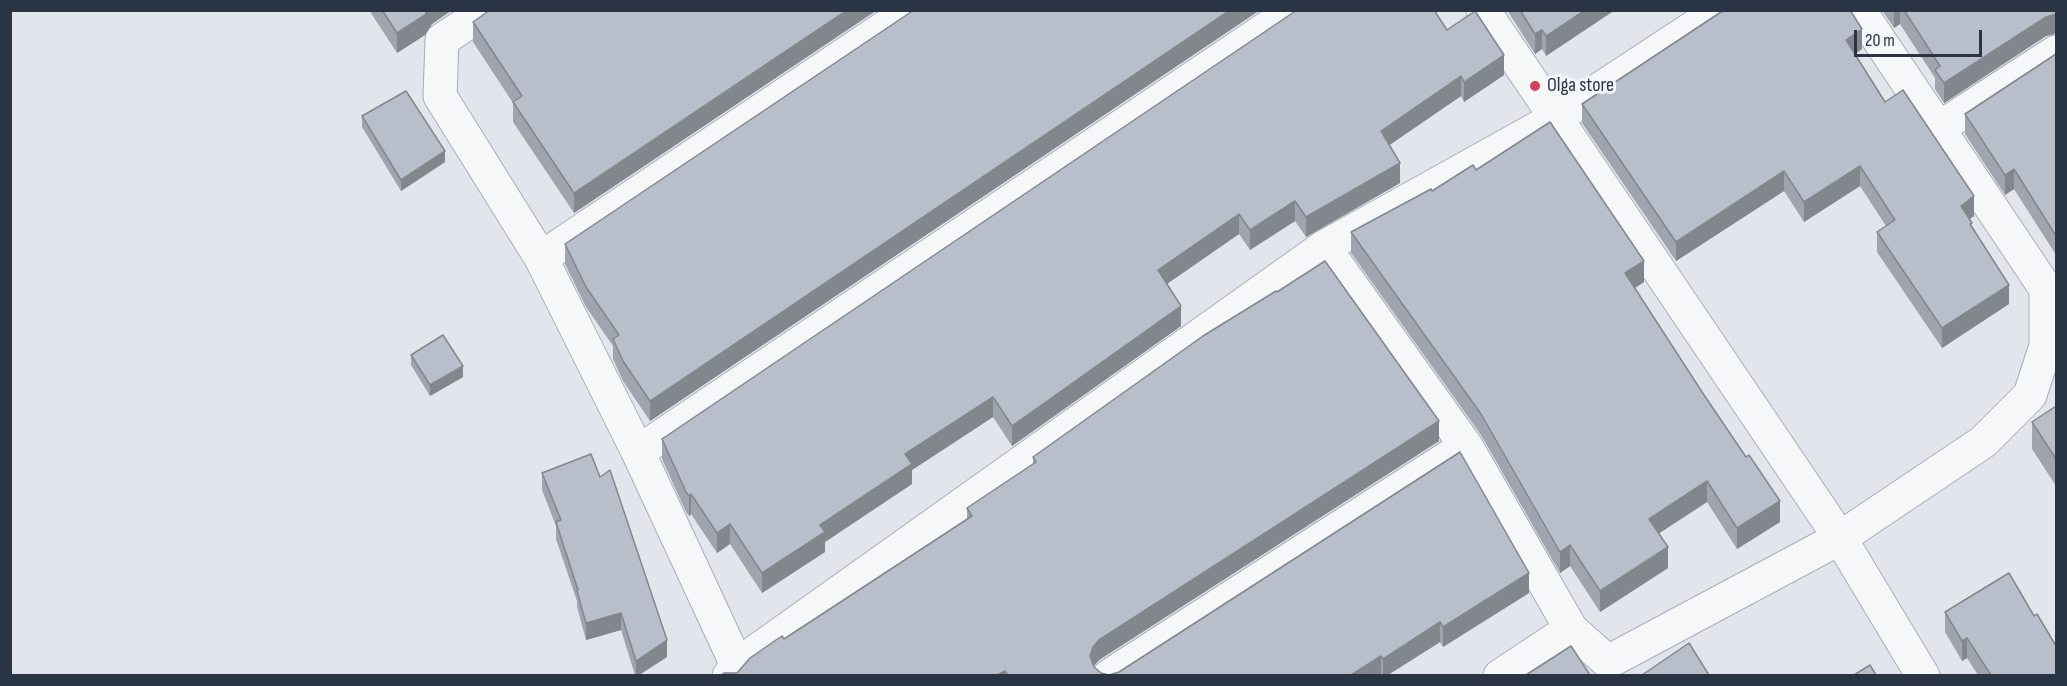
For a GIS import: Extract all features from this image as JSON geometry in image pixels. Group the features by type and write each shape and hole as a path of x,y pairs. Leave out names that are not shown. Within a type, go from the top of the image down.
{"street":[{"path":"487,10 442,40 440,96 541,258 638,452 733,670 1324,246 1556,118 1720,10"},
{"path":"541,258 911,10"},
{"path":"638,452 1294,10"},
{"path":"1483,10 1840,538 1923,675"},
{"path":"1324,246 1466,446 1571,629 1608,662 1840,538 1983,442 2030,395 2046,346 2051,285 1939,128 1859,10"},
{"path":"1939,128 2056,52"},
{"path":"1109,675 1466,446"},
{"path":"1500,675 1571,629"}],"building":[{"path":"382,10 427,10 425,15 397,33"},
{"path":"490,10 847,10 574,193 513,102 522,96 473,22"},
{"path":"914,10 1230,10 650,401 623,361 613,339 619,335 586,287 565,244"},
{"path":"1297,10 1434,10 1447,30 1475,11 1504,55 1464,82 1461,76 1381,131 1400,163 1306,217 1295,201 1250,230 1239,214 1158,270 1181,306 1012,426 993,397 905,454 912,464 820,525 825,532 762,573 730,524 717,533 691,494 689,496 686,492 662,439"},
{"path":"1520,10 1585,10 1546,36 1542,30 1535,34"},
{"path":"1724,10 1850,10 1862,29 1846,40 1885,102 1903,90 1974,196 1961,206 2009,285 1942,328 1877,232 1895,220 1860,166 1804,202 1784,171 1676,242 1582,104"},
{"path":"1904,10 2056,10 2056,14 2046,17 1944,83 1935,70 1940,66"},
{"path":"2056,54 2056,236 2014,169 2005,175 1965,114"},
{"path":"406,91 445,151 401,180 362,116"},
{"path":"1550,122 1644,261 1625,273 1746,457 1749,455 1780,501 1737,528 1707,481 1649,519 1668,547 1600,591 1570,545 1560,552 1481,414 1351,232 1431,189 1432,191 1473,165 1476,170"},
{"path":"1325,261 1439,421 1099,640 1090,656 1094,667 1101,673 1109,675 1008,675 1005,671 997,675 721,675 737,673 750,658 776,640 782,636 784,639 972,516 967,508 1036,462 1033,457 1203,336"},
{"path":"443,335 463,366 430,385 411,355"},
{"path":"2056,406 2056,459 2032,422"},
{"path":"1460,452 1529,573 1443,627 1440,622 1383,659 1381,656 1351,675 1109,675 1119,672"},
{"path":"591,454 600,477 610,470 667,640 636,661 621,613 586,623 556,522 561,520 542,473"},
{"path":"2009,573 2034,616 2037,614 2056,646 2056,675 1991,675 1967,638 1962,641 1945,612"},
{"path":"1689,643 1709,675 1642,675"},
{"path":"1571,646 1590,675 1526,675"},
{"path":"1870,665 1876,675 1854,675"}],"place":[{"name":"Olga store","path":"1535,86"}]}
